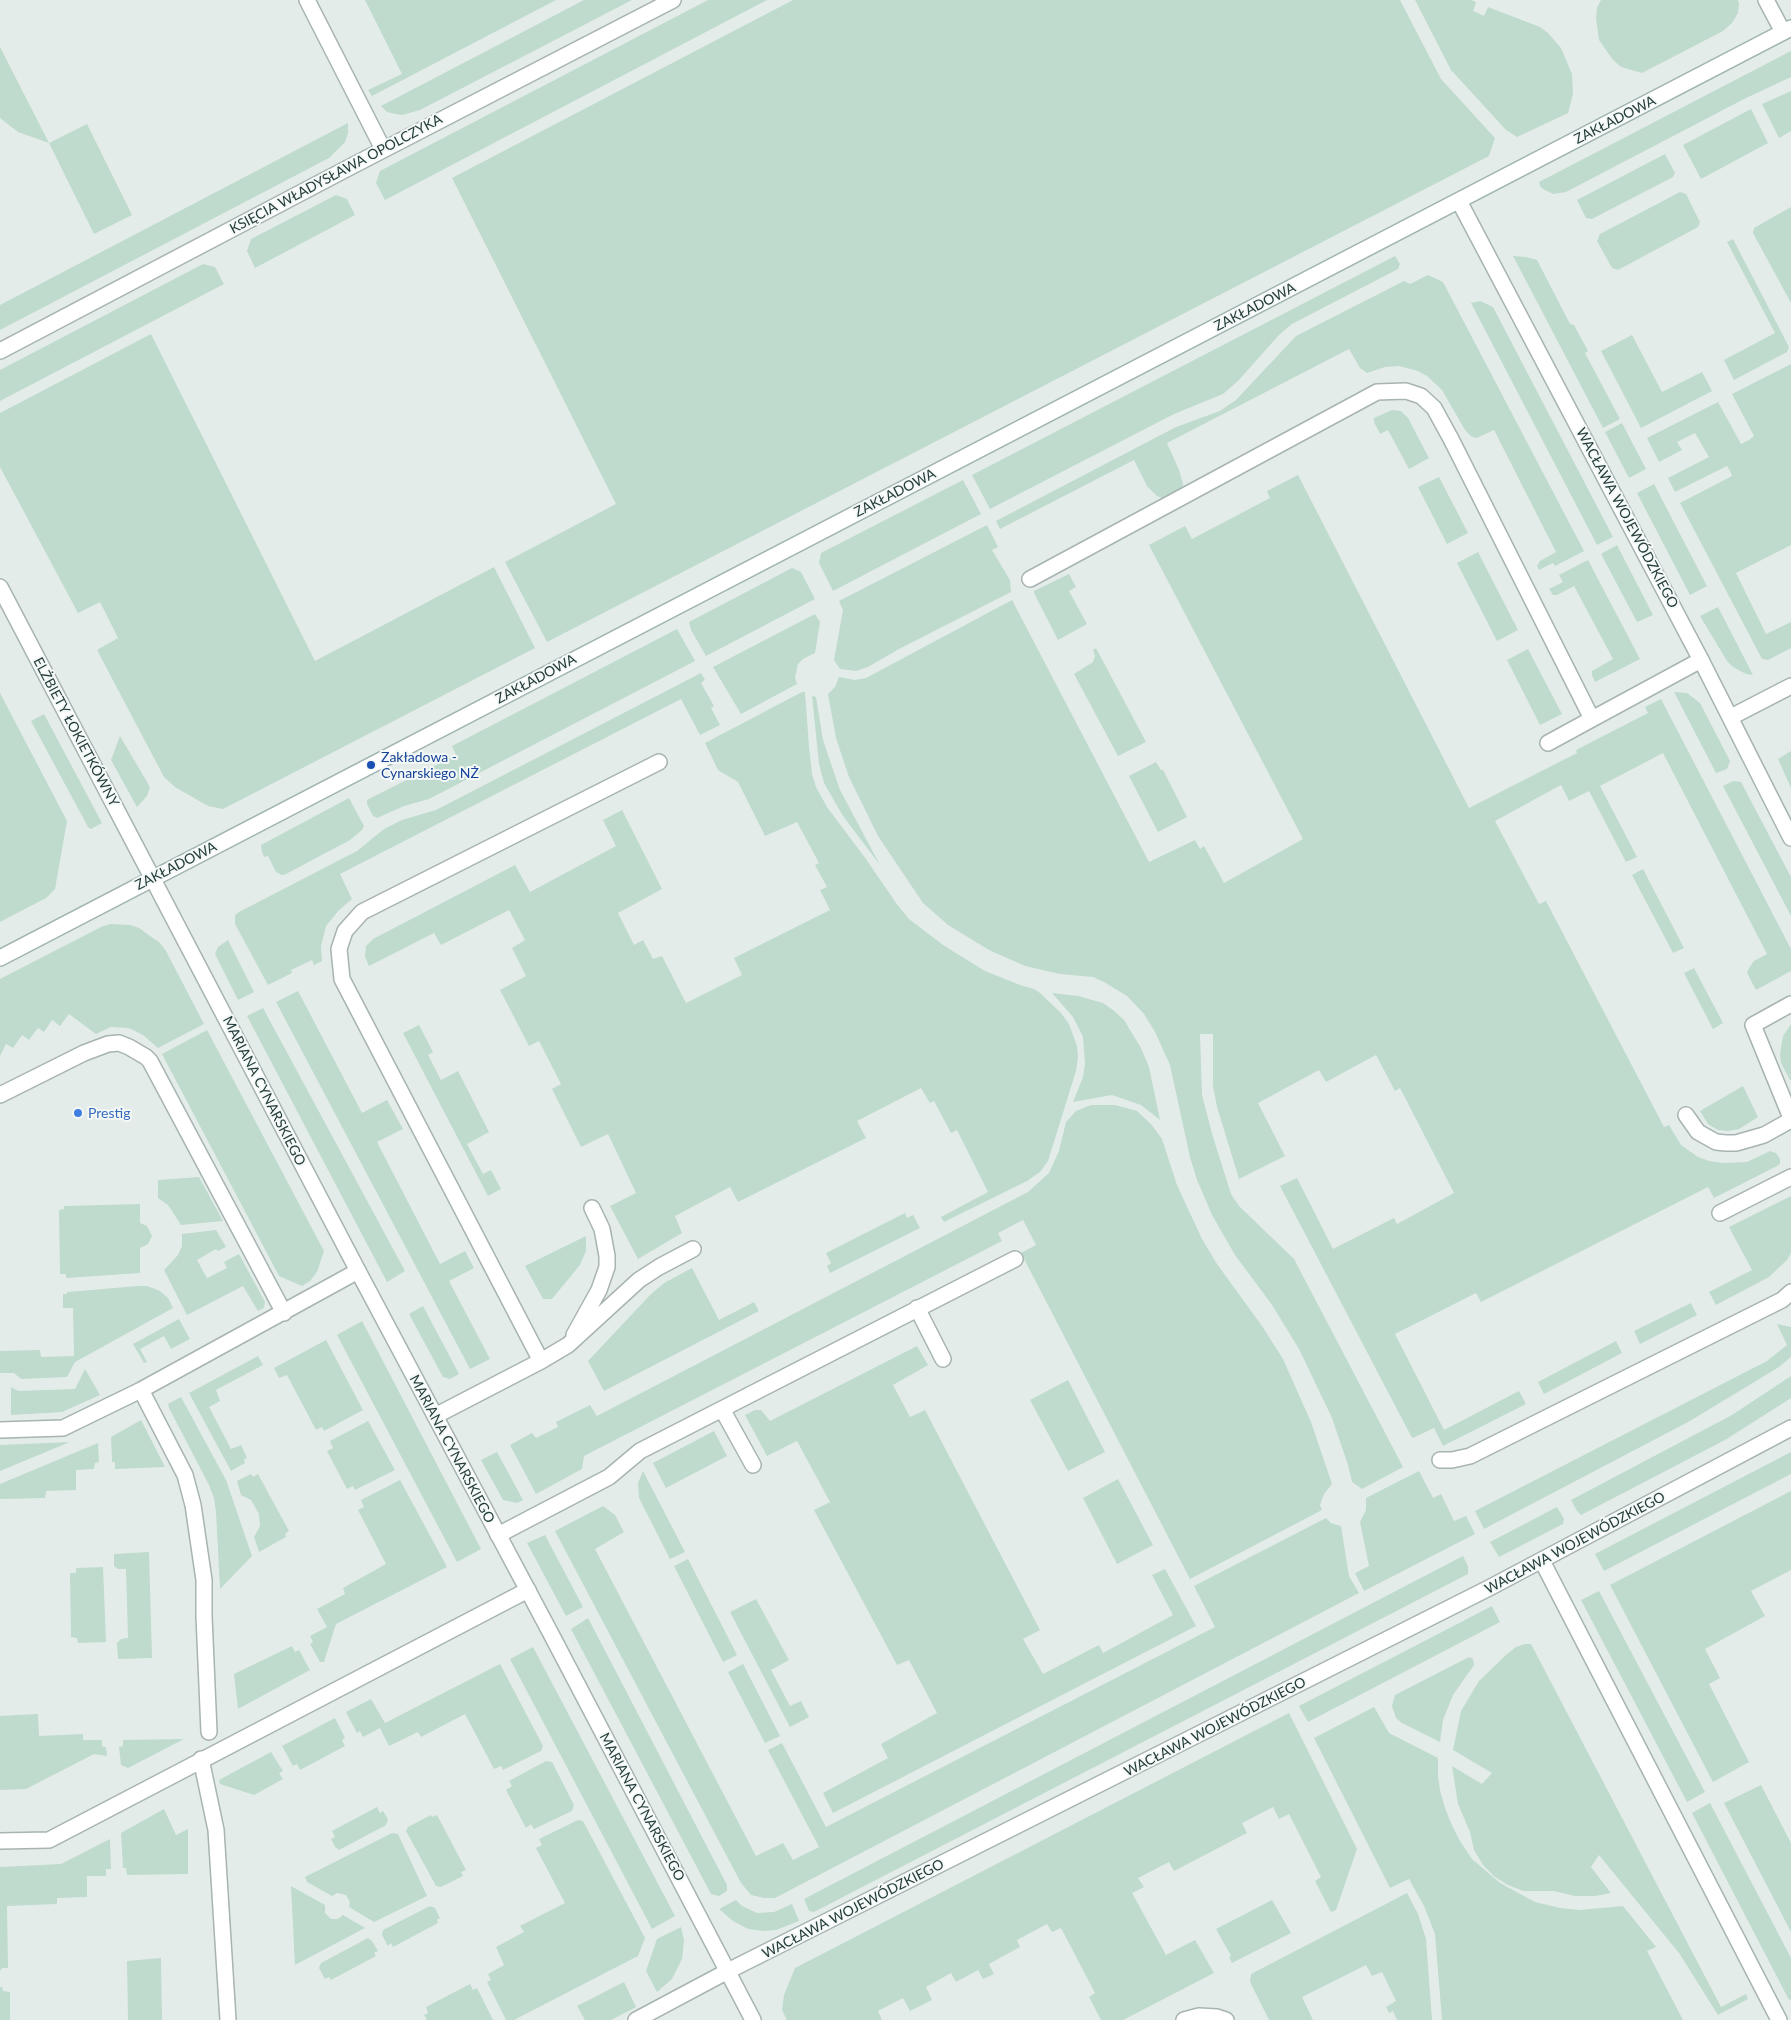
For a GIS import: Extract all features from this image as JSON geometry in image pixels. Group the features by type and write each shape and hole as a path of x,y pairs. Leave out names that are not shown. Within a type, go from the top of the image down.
{"street":[{"path":"307,0 383,150"},
{"name":"KSIĘCIA WŁADYSŁAWA OPOLCZYKA","path":"0,351 673,0"},
{"path":"1766,0 1787,30"},
{"name":"ZAKŁADOWA","path":"0,958 1787,30"},
{"name":"WACŁAWA WOJEWÓDZKIEGO","path":"1459,201 1731,717 1791,838"},
{"path":"1030,579 1377,392 1406,391 1421,396 1434,408 1592,719"},
{"name":"ELŻBIETY ŁOKIETKÓWNY","path":"0,587 152,878"},
{"path":"1548,743 1701,660"},
{"path":"1731,717 1791,686"},
{"path":"541,1361 342,979 339,949 345,931 362,912 659,762"},
{"name":"MARIANA CYNARSKIEGO","path":"152,878 753,2020"},
{"path":"1686,1116 1698,1132 1716,1142 1726,1143 1736,1143 1764,1135 1791,1119 1753,1025 1791,1004"},
{"path":"0,1095 84,1053 108,1044 118,1043 146,1057 150,1061 284,1313"},
{"path":"1720,1213 1791,1177"},
{"path":"568,1345 599,1290 607,1267 602,1229 592,1208"},
{"path":"434,1416 568,1345 638,1280 693,1249"},
{"path":"498,1535 609,1477 640,1451 1015,1259"},
{"path":"0,1430 63,1428 141,1390 358,1271"},
{"path":"1440,1460 1452,1460 1470,1456 1782,1300 1791,1292"},
{"path":"917,1308 943,1359"},
{"path":"141,1390 185,1475 193,1505 204,1580 209,1732"},
{"path":"722,1409 753,1465"},
{"name":"WACŁAWA WOJEWÓDZKIEGO","path":"636,2020 1542,1560 1791,1428"},
{"path":"1542,1560 1779,2020"},
{"path":"0,1841 49,1840 528,1590"},
{"path":"202,1759 216,1830 228,2020"},
{"path":"1184,2020 1199,2016 1217,2017 1226,2020"}],"green space":[{"path":"365,0 556,0 372,96 368,90 402,74"},
{"path":"584,0 632,0 420,110 402,115 387,112 381,106"},
{"path":"708,0 767,0 385,200 376,183 380,171"},
{"path":"793,0 1400,0 1441,79 1495,138 1489,156 547,642 505,562 616,504 452,178"},
{"path":"1415,0 1471,0 1476,2 1473,11 1484,16 1488,7 1540,27 1561,48 1572,74 1573,94 1568,113 1517,137 1506,130 1451,70"},
{"path":"1601,0 1738,0 1739,4 1738,13 1732,23 1723,31 1642,73 1621,67 1613,60 1599,40 1596,18 1597,8"},
{"path":"0,47 49,143 18,132 0,118"},
{"path":"1791,51 1791,77 1746,98 1566,192 1553,194 1540,186 1539,182"},
{"path":"1791,91 1791,131 1779,138 1762,104"},
{"path":"1751,109 1768,143 1701,179 1683,145"},
{"path":"348,123 348,133 345,142 329,158 0,330 0,305"},
{"path":"87,124 132,215 94,234 49,143"},
{"path":"1665,154 1675,173 1673,177 1592,219 1586,218 1577,200"},
{"path":"1680,192 1686,194 1700,222 1698,227 1618,270 1612,268 1597,241 1600,234"},
{"path":"336,195 347,199 355,215 255,268 247,251 251,239"},
{"path":"1791,207 1791,303 1753,233 1754,228"},
{"path":"1733,239 1789,347 1787,352 1734,380 1724,360 1775,333 1727,242"},
{"path":"1395,256 1400,264 1398,269 1292,324 1279,335 1238,381 1223,394 1174,414 990,509 972,475"},
{"path":"1513,256 1537,260 1570,324 1574,325 1588,351 1585,353 1620,419 1603,428"},
{"path":"203,264 215,267 224,284 0,401 0,370"},
{"path":"1428,275 1443,282 1584,551 1555,566 1553,563 1539,570 1537,566 1540,561 1556,552 1494,430 1477,438 1472,437 1465,430 1442,390 1427,376 1418,371 1399,366 1385,367 1367,373 1360,368 1349,349 1167,443 1183,484 1182,489 1165,499 1157,496 1147,486 1134,460 1000,529 996,521 1176,427 1220,411 1236,400 1296,336 1404,281 1410,284"},
{"path":"1480,301 1493,307 1613,537 1597,545 1471,303"},
{"path":"151,334 315,661 494,567 535,648 223,809 208,806 175,787 164,777 97,650 118,638 100,602 78,613 0,467 0,413"},
{"path":"1632,335 1662,392 1702,372 1712,391 1641,428 1601,351"},
{"path":"1791,364 1791,545 1736,573 1766,634 1791,622 1791,648 1768,660 1762,659 1680,503 1732,476 1730,471 1727,466 1675,492 1668,478 1709,457 1695,433 1677,442 1682,450 1659,462 1647,438 1718,402 1741,444 1749,440 1754,436 1732,394"},
{"path":"1392,410 1401,411 1408,418 1429,458 1409,469 1388,430 1380,434 1374,422 1374,418"},
{"path":"1622,423 1646,469 1629,478 1605,432"},
{"path":"1298,475 1469,808 1577,753 1576,750 1648,713 1645,707 1661,699 1791,949 1791,971 1756,990 1747,973 1754,961 1767,954 1663,753 1600,786 1637,857 1626,862 1589,791 1569,801 1561,785 1495,821 1539,904 1546,901 1664,1127 1669,1125 1681,1145 1698,1157 1709,1161 1723,1163 1747,1162 1770,1151 1776,1153 1780,1159 1780,1164 1714,1198 1708,1187 1481,1302 1476,1293 1395,1334 1444,1430 1519,1391 1526,1404 1443,1446 1434,1428 1413,1438 1411,1436 1280,1186 1297,1178 1333,1249 1394,1218 1397,1224 1454,1193 1400,1088 1395,1091 1376,1055 1326,1082 1319,1070 1258,1103 1285,1156 1239,1179 1217,1107 1213,1086 1213,1034 1200,1034 1202,1095 1231,1194 1239,1206 1294,1259 1403,1467 1362,1489 1352,1482 1332,1418 1299,1349 1272,1305 1235,1255 1212,1215 1197,1180 1190,1157 1170,1065 1155,1032 1144,1014 1127,996 1093,977 1060,974 1025,966 989,950 948,925 923,903 878,836 849,777 836,738 828,694 835,687 839,677 855,680 866,678 1012,600 1149,862 1195,840 1200,849 1204,846 1224,883 1303,839 1149,545 1185,526 1192,539 1270,498 1267,491"},
{"path":"1439,477 1468,533 1447,544 1418,487"},
{"path":"963,480 981,514 833,591 819,563 821,553"},
{"path":"1654,484 1707,586 1690,595 1637,493"},
{"path":"987,525 998,547 992,550 1010,580 1011,592 899,649 868,667 856,671 840,669 834,660 843,610 839,601"},
{"path":"1617,545 1653,615 1637,622 1601,554"},
{"path":"1478,552 1518,630 1497,641 1457,563"},
{"path":"1588,560 1640,659 1595,682 1592,671 1613,659 1574,586 1557,595 1553,595 1549,589 1563,582 1559,575"},
{"path":"792,568 801,572 815,599 706,656 691,630 689,622"},
{"path":"1069,574 1076,587 1069,591 1087,624 1058,640 1034,591"},
{"path":"1718,607 1753,675 1746,674 1733,667 1727,661 1700,616"},
{"path":"815,614 820,622 815,653 798,664 795,678 797,684 741,714 713,667"},
{"path":"677,629 695,661 429,799 404,806 377,818 373,816 367,800 456,755 452,746"},
{"path":"1096,648 1146,742 1118,756 1074,674 1093,662 1095,656 1093,650"},
{"path":"1528,649 1562,714 1540,725 1507,660"},
{"path":"701,673 705,680 701,683 714,706 711,708 720,725 700,735 681,699 340,874 352,899 339,910 326,926 321,946 322,961 314,965 312,960 291,970 292,973 268,985 235,924 235,915 239,912 357,851 384,829 402,820 436,810"},
{"path":"805,692 812,774 816,787 827,807 896,903 909,919 943,945 985,971 1040,993 1061,1013 1069,1024 1077,1046 1076,1071 1048,1161 1040,1172 1027,1181 944,1222 941,1217 988,1192 957,1130 951,1133 934,1101 930,1103 921,1088 857,1121 866,1138 738,1202 730,1187 675,1216 682,1233 638,1259 610,1206 636,1193 608,1134 581,1147 552,1089 561,1084 539,1041 529,1046 500,990 526,976 512,948 525,940 509,910 441,945 434,933 369,966 365,957 366,946 373,939 515,865 530,892 616,846 603,820 622,810 662,889 618,913 634,945 643,940 653,959 662,956 686,1003 742,975 734,958 830,910 820,890 827,887 815,865 819,863 797,822 765,836 738,782 718,770 705,743"},
{"path":"1674,692 1687,693 1700,703 1730,761 1727,769 1716,773"},
{"path":"0,693 67,821 55,889 46,898 0,922"},
{"path":"812,696 816,697 823,740 840,790 880,865 843,816 824,783 819,764"},
{"path":"44,714 102,823 91,829 88,827 31,721"},
{"path":"120,736 150,787 147,796 137,807 111,760"},
{"path":"1791,751 1791,788 1778,759"},
{"path":"1156,762 1161,770 1163,770 1187,817 1158,832 1129,776"},
{"path":"1733,781 1741,782 1791,877 1791,916 1723,786"},
{"path":"349,798 364,826 362,830 350,840 286,874 282,875 276,872 268,856 264,857 261,845"},
{"path":"1643,869 1684,948 1673,953 1632,875"},
{"path":"110,924 130,925 139,928 160,943 204,1024 158,1048 143,1035 129,1028 111,1027 96,1034 69,1014 60,1026 52,1020 44,1032 38,1028 29,1040 22,1035 13,1048 6,1044 0,1056 0,979"},
{"path":"228,940 254,992 238,1000 215,954 218,947"},
{"path":"1694,968 1723,1023 1713,1029 1684,973"},
{"path":"298,991 362,1113 387,1100 403,1129 377,1142 440,1264 465,1251 474,1268 449,1281 490,1359 470,1369 276,1002"},
{"path":"1052,993 1078,996 1103,1003 1124,1020 1141,1048 1149,1067 1160,1120 1141,1105 1112,1095 1073,1102 1083,1077 1085,1064 1083,1037 1073,1017"},
{"path":"263,1008 405,1271 387,1282 247,1016"},
{"path":"1791,1024 1790,1080 1781,1063 1780,1054 1783,1036"},
{"path":"419,1025 433,1052 428,1055 441,1080 458,1071 489,1132 467,1144 483,1174 491,1170 501,1189 488,1196 403,1033"},
{"path":"207,1030 324,1251 317,1272 310,1281 302,1286 279,1276 162,1054"},
{"path":"1743,1086 1758,1117 1739,1129 1728,1131 1718,1130 1708,1124 1700,1111"},
{"path":"1091,1105 1115,1105 1137,1111 1151,1124 1162,1139 1177,1185 1202,1239 1217,1264 1262,1326 1283,1359 1311,1422 1332,1484 1324,1494 1320,1505 1322,1510 1190,1579 1021,1253 1036,1245 1023,1220 998,1233 1002,1241 584,1456 582,1469 536,1494 510,1445 532,1433 536,1438 558,1427 556,1422 590,1405 597,1416 1028,1192 1049,1173 1059,1151 1066,1122 1076,1111"},
{"path":"199,1177 223,1221 181,1225 168,1205 158,1198 158,1180"},
{"path":"1791,1196 1791,1253 1787,1260 1769,1277 1716,1305 1709,1292 1752,1270 1729,1227"},
{"path":"140,1204 140,1223 147,1226 152,1236 148,1244 140,1248 140,1273 66,1278 66,1274 60,1274 59,1210 64,1209 64,1206"},
{"path":"905,1213 907,1218 913,1215 920,1228 830,1273 827,1266 831,1263 826,1253"},
{"path":"216,1230 226,1247 218,1251 216,1249 197,1260 207,1278 227,1268 224,1262 239,1254 265,1302 264,1308 258,1311 243,1286 187,1315 164,1270 178,1255 182,1246 182,1234"},
{"path":"586,1236 586,1251 580,1265 552,1299 543,1299 525,1266"},
{"path":"692,1268 719,1320 754,1302 759,1311 604,1391 588,1361 651,1294 664,1283"},
{"path":"147,1286 160,1291 168,1298 173,1308 75,1362 67,1377 21,1379 14,1373 0,1373 0,1351 40,1350 41,1357 74,1356 73,1308 63,1308 63,1294 67,1294 67,1292"},
{"path":"1691,1303 1697,1315 1640,1344 1634,1331"},
{"path":"423,1306 459,1374 450,1379 443,1377 409,1314"},
{"path":"179,1319 190,1339 171,1349 164,1336 140,1349 147,1362 144,1363 133,1344"},
{"path":"362,1321 481,1549 457,1562 337,1335"},
{"path":"1777,1324 1791,1327 1791,1357 1779,1367 1690,1421 1484,1529 1475,1511 1767,1361 1787,1345"},
{"path":"326,1340 363,1410 324,1431 322,1427 316,1430 287,1375 279,1378 274,1368"},
{"path":"1616,1341 1622,1353 1544,1394 1538,1382"},
{"path":"917,1346 928,1365 893,1385 910,1417 925,1410 1040,1630 1023,1639 1043,1674 1099,1645 1103,1653 1173,1615 1152,1575 1165,1569 1196,1626 833,1813 823,1793 888,1758 881,1744 937,1713 909,1660 897,1665 814,1510 830,1502 797,1441 767,1456 745,1415 755,1410 761,1410 770,1421"},
{"path":"258,1356 263,1365 216,1390 220,1401 209,1407 231,1449 241,1445 247,1458 244,1459 245,1463 231,1471 189,1393"},
{"path":"85,1369 100,1395 62,1412 11,1415 11,1387 18,1391 75,1389"},
{"path":"1791,1376 1791,1398 1725,1440 1581,1515 1577,1511 1571,1500 1732,1415"},
{"path":"1068,1380 1105,1452 1068,1471 1030,1400"},
{"path":"181,1397 226,1480 252,1556 220,1589 214,1498 168,1404"},
{"path":"141,1420 165,1467 115,1469 115,1462 112,1462 111,1437"},
{"path":"368,1421 395,1470 355,1490 353,1486 347,1489 327,1451 333,1448 330,1441"},
{"path":"714,1431 727,1456 666,1488 653,1463"},
{"path":"70,1442 0,1471 0,1445"},
{"path":"98,1443 99,1462 95,1463 94,1469 76,1470 76,1490 46,1491 45,1498 0,1499 0,1484"},
{"path":"497,1452 523,1500 517,1503 503,1500 481,1460"},
{"path":"1791,1452 1791,1474 1604,1571 1595,1554"},
{"path":"643,1471 685,1552 670,1559 639,1498 638,1483"},
{"path":"1419,1471 1433,1498 1441,1494 1454,1521 1466,1516 1475,1534 1364,1591 1355,1573 1369,1566 1360,1522 1366,1510 1366,1498"},
{"path":"251,1474 253,1477 258,1474 289,1531 285,1534 286,1537 259,1552 254,1537 260,1526 259,1514 251,1500 241,1495 237,1481"},
{"path":"1118,1479 1153,1545 1117,1564 1083,1498"},
{"path":"400,1480 447,1567 336,1624 324,1662 320,1662 310,1644 313,1642 310,1636 327,1627 317,1609 345,1594 343,1588 386,1564 358,1510 364,1507 361,1500"},
{"path":"1791,1491 1791,1570 1751,1591 1765,1616 1705,1649 1720,1678 1709,1684 1749,1762 1713,1782 1610,1585"},
{"path":"603,1506 615,1515 624,1532 595,1549 756,1856 783,1843 793,1860 819,1847 768,1750 782,1743 826,1827 1215,1627 1194,1586 1326,1518 1331,1523 1341,1526 1349,1576 1359,1593 775,1898 764,1898 751,1895 741,1883 555,1531"},
{"path":"1557,1507 1564,1519 1563,1524 1499,1557 1490,1542"},
{"path":"545,1535 583,1607 566,1616 527,1543"},
{"path":"149,1552 152,1658 118,1659 117,1643 121,1639 128,1638 126,1569 118,1569 114,1566 114,1554"},
{"path":"1463,1556 1468,1566 1468,1574 814,1912 809,1911 804,1899"},
{"path":"688,1559 737,1655 723,1662 674,1566"},
{"path":"103,1567 106,1642 78,1643 77,1638 71,1637 70,1573 76,1573 76,1568"},
{"path":"1599,1591 1705,1792 1687,1802 1581,1600"},
{"path":"756,1599 789,1660 771,1670 790,1706 801,1701 809,1717 790,1727 730,1612"},
{"path":"1492,1606 1500,1622 1308,1722 1299,1706"},
{"path":"588,1618 727,1885 727,1891 719,1896 711,1894 571,1629"},
{"path":"1531,1644 1721,2007 1746,1994 1748,1999 1718,2015 1679,1953 1599,1855 1591,1867 1611,1893 1595,1896 1575,1896 1554,1891 1523,1891 1495,1877 1483,1865 1474,1850 1470,1832 1458,1804 1452,1766 1482,1784 1492,1773 1453,1750 1461,1711 1479,1681 1507,1654 1516,1647"},
{"path":"292,1646 295,1652 299,1650 310,1670 238,1709 234,1674"},
{"path":"533,1647 675,1916 652,1929 510,1659"},
{"path":"1469,1657 1473,1659 1474,1665 1453,1695 1443,1720 1440,1742 1402,1723 1396,1718 1392,1706 1395,1695"},
{"path":"500,1664 543,1746 541,1751 503,1770 501,1766 494,1769 465,1714 421,1737 418,1732 389,1746 380,1728 363,1737 360,1731 357,1733 346,1712 371,1699 385,1723"},
{"path":"743,1664 780,1736 765,1743 728,1672"},
{"path":"1374,1707 1389,1733 1438,1758 1440,1790 1451,1823 1472,1859 1500,1883 1535,1902 1560,1908 1580,1910 1623,1906 1656,1947 1647,1951 1683,2020 1442,2020 1435,1934 1424,1906 1409,1879 1390,1888 1314,1738"},
{"path":"1289,1713 1357,1849 1336,1910 1331,1912 1315,1881 1321,1877 1289,1814 1279,1819 1273,1807 1242,1823 1247,1833 1174,1871 1169,1862 1138,1878 1144,1887 1132,1893 1166,1955 1195,1940 1214,1973 1123,2020 1101,2020 1089,1997 1095,1993 1061,1928 1052,1932 1047,1924 1017,1940 1020,1947 989,1964 994,1974 983,1979 978,1970 956,1982 951,1973 926,1987 932,2000 910,2011 903,1998 878,2011 882,2020 787,2020 782,2010 784,1995 795,1968"},
{"path":"38,1714 39,1736 83,1734 83,1740 102,1740 102,1746 106,1747 107,1756 94,1754 26,1789 0,1790 0,1716"},
{"path":"335,1718 345,1738 342,1740 345,1746 300,1770 297,1764 293,1766 282,1746"},
{"path":"184,1739 128,1768 121,1765 119,1747 123,1746 123,1740"},
{"path":"271,1752 283,1771 279,1773 283,1779 254,1795 220,1784 219,1780"},
{"path":"546,1761 552,1762 574,1805 572,1811 534,1829 531,1824 526,1828 506,1790 512,1786 509,1781"},
{"path":"1761,1785 1791,1843 1791,1932 1724,1803"},
{"path":"1710,1803 1791,1958 1791,1999 1789,2000 1692,1813"},
{"path":"377,1807 380,1813 383,1811 388,1819 386,1825 339,1850 335,1847 331,1839 335,1837 332,1831"},
{"path":"164,1809 176,1835 188,1829 188,1874 127,1875 126,1868 123,1868 121,1833"},
{"path":"431,1815 432,1817 437,1815 466,1870 461,1872 463,1876 441,1887 436,1886 406,1831 408,1827"},
{"path":"578,1820 583,1821 645,1938 638,1956 514,2020 506,2020 487,1982 491,1980 488,1974 504,1965 496,1947 524,1932 520,1926 565,1903 536,1848 542,1845 539,1839"},
{"path":"392,1833 398,1834 427,1896 374,1922 349,1907 350,1902 346,1895 337,1893 332,1896 307,1882 305,1877"},
{"path":"110,1839 111,1869 106,1869 106,1876 87,1876 87,1897 57,1898 57,1904 7,1906 8,1968 2,1968 0,1971 0,1867 61,1864"},
{"path":"291,1886 325,1905 325,1913 331,1919 338,1919 343,1915 365,1928 295,1965"},
{"path":"1407,1893 1418,1914 1426,1939 1432,2020 1397,2020 1393,2011 1389,2013 1386,2007 1396,2001 1382,1972 1372,1976 1366,1965 1302,1997 1313,2020 1269,2020 1250,1982 1251,1974"},
{"path":"736,1900 742,1906 757,1913 774,1912 792,1904 799,1921 776,1930 748,1929 733,1921 719,1909"},
{"path":"1272,1900 1291,1933 1232,1963 1229,1957 1231,1956 1216,1929"},
{"path":"430,1906 435,1908 440,1918 437,1920 438,1923 393,1947 391,1943 388,1946 382,1935 383,1930"},
{"path":"681,1927 684,1940 682,1959 672,1979 657,1992 646,1971 657,1939"},
{"path":"368,1938 378,1951 374,1953 376,1956 331,1980 329,1977 325,1979 319,1968 321,1963"},
{"path":"161,1958 162,2020 128,2020 127,1961"},
{"path":"624,1982 636,2007 611,2020 585,2020 577,2006"},
{"path":"470,1984 473,1990 477,1988 493,2020 427,2020 424,2015 428,2013 426,2007"},
{"path":"0,1987 2,1987 3,1991 10,1992 10,2020 0,2020"}],"place":[{"name":"Zakładowa - Cynarskiego NŻ","path":"371,765"},
{"name":"Prestig","path":"78,1113"}]}
